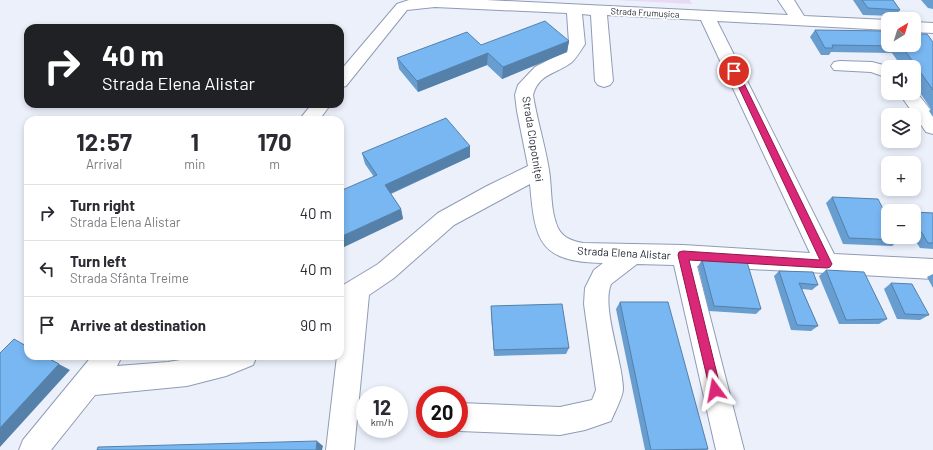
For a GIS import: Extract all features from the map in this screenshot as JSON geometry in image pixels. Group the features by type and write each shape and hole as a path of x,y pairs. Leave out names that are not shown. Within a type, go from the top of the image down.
{"street":[{"path":"786,0 799,20"},
{"name":"Strada Frumușica","path":"396,4 434,2 494,3 574,10 881,25"},
{"path":"344,76 396,4"},
{"name":"Strada Clopotniței","path":"556,242 549,233 544,219 539,170 524,96 527,85 541,71 566,58 577,44 574,10"},
{"path":"599,11 604,81"},
{"path":"708,16 827,264"},
{"path":"921,27 933,28"},
{"path":"840,66 872,67 881,70"},
{"path":"913,100 933,127"},
{"path":"312,116 318,108"},
{"path":"340,450 348,295 386,271 446,219 494,192 539,170"},
{"name":"Strada Elena Alistar","path":"556,242 566,249 583,253 683,255 933,269"},
{"path":"468,417 560,421 601,411 610,390 596,304 596,288 602,277 633,254"},
{"path":"683,255 730,450"},
{"path":"33,450 107,360"},
{"path":"88,382 171,375 201,370 236,360"}],"shaded area":[{"path":"616,0 690,0 692,4"}],"building":[{"path":"862,0 893,0 900,10 868,8"},
{"path":"545,21 569,41 503,67 488,53 417,81 397,58 467,32 481,45"},
{"path":"815,30 881,31 881,46 832,45 833,48 825,48"},
{"path":"921,34 927,34 933,42 933,90 921,73 921,60 912,60 906,52 921,52"},
{"path":"446,118 470,146 385,185 401,209 344,235 344,189 377,175 362,153"},
{"path":"832,197 878,199 881,205 881,239 849,238"},
{"path":"921,212 933,213 933,243 928,243 921,232"},
{"path":"702,260 747,262 761,309 714,306"},
{"path":"826,270 864,272 887,319 846,320"},
{"path":"779,271 813,272 818,285 799,283 818,326 797,325"},
{"path":"891,283 912,284 929,315 905,314"},
{"path":"620,302 668,302 708,449 651,450"},
{"path":"562,304 569,348 494,350 491,306"},
{"path":"14,339 24,345 24,360 52,360 59,364 0,428 0,353"},
{"path":"317,441 316,450 97,450 98,447"}],"route":[{"path":"715,390 683,255 827,264 734,71"}]}
